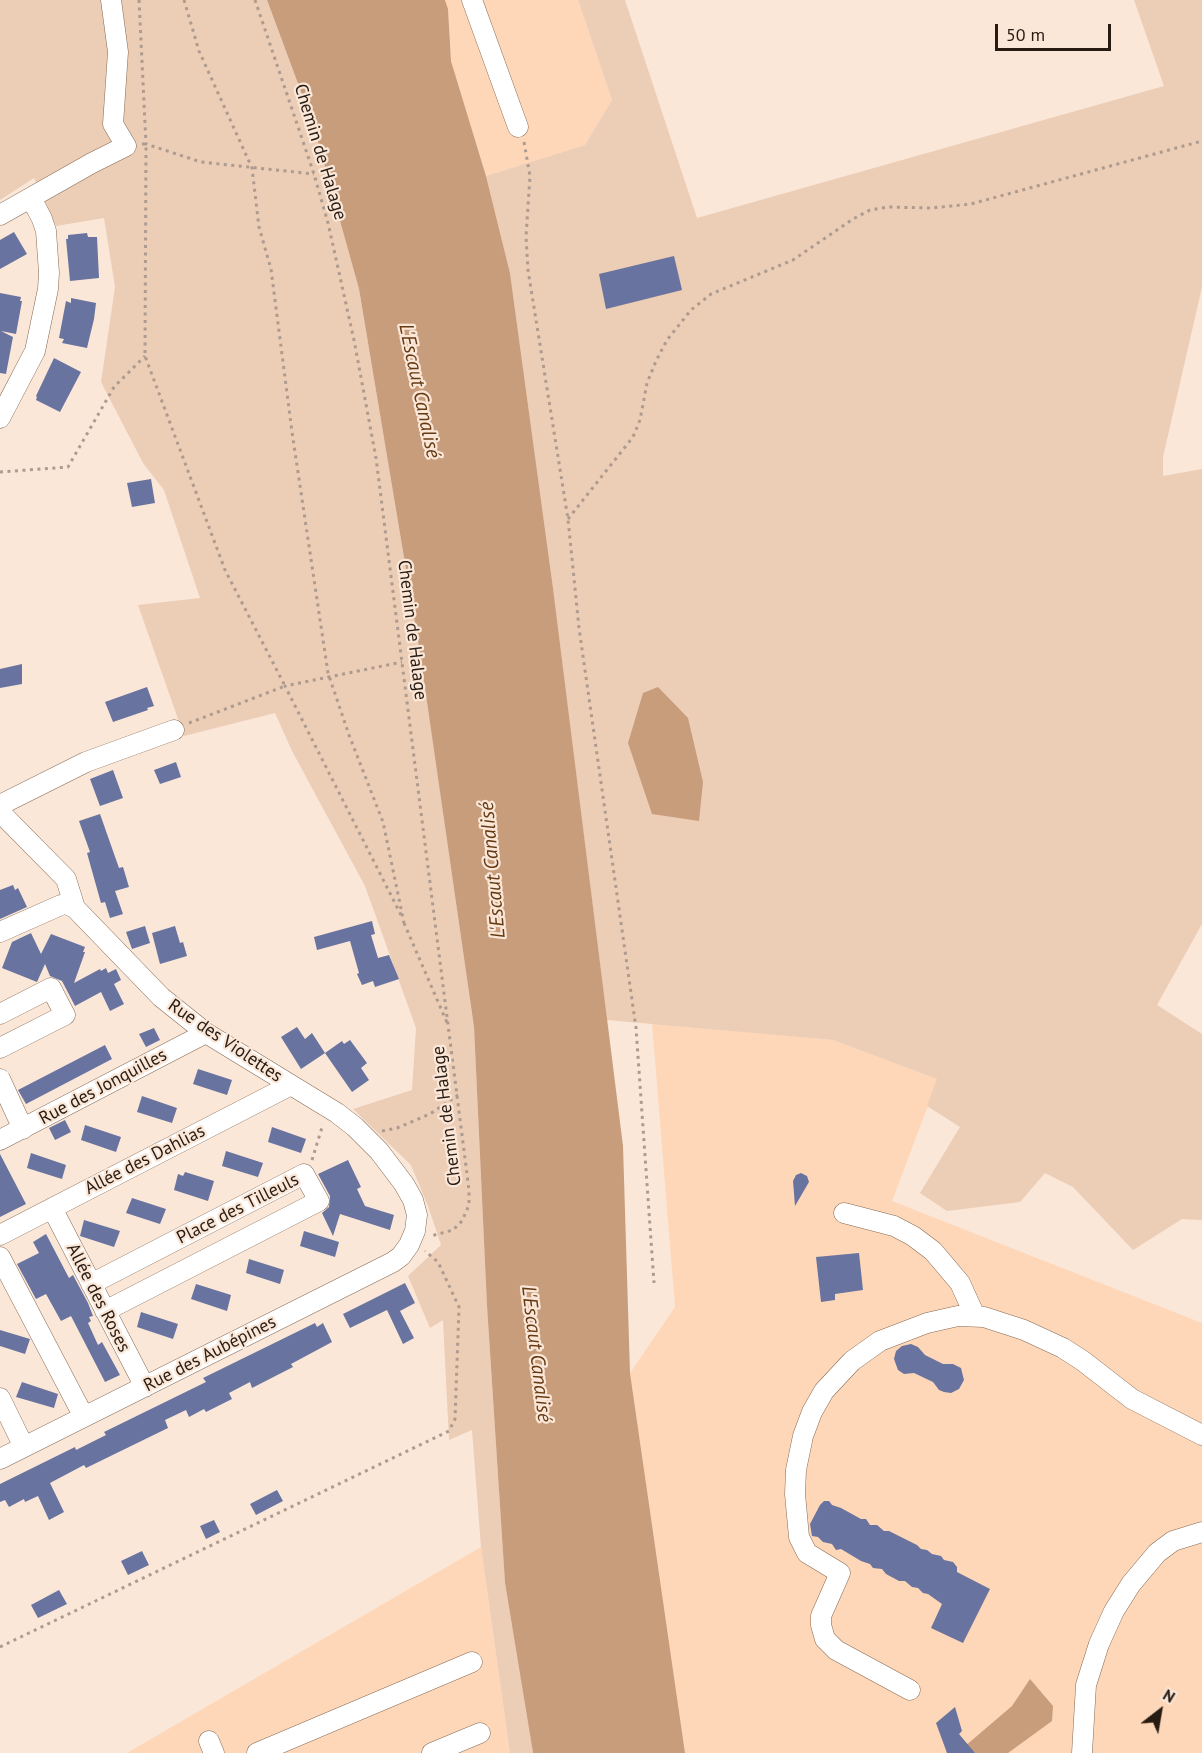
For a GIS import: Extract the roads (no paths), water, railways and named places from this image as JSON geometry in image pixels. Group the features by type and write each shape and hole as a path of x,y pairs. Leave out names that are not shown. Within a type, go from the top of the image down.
{"street":[{"path":"0,215 126,146 113,124 118,52 111,0"},
{"path":"472,0 518,127"},
{"path":"0,418 35,351 48,289 46,231 31,198"},
{"path":"0,805 80,764 174,729"},
{"name":"Rue des Violettes","path":"0,812 66,879 75,908 161,997 206,1033 347,1120 367,1137 404,1184 413,1200 417,1223 412,1239"},
{"path":"0,933 61,905 66,904 75,908"},
{"path":"0,1014 51,988 65,1015 0,1048"},
{"name":"Rue des Jonquilles","path":"0,1140 206,1033"},
{"path":"0,1079 23,1128"},
{"name":"Allée des Dahlias","path":"0,1235 291,1085"},
{"name":"Place des Tilleuls","path":"91,1284 304,1174 319,1201 105,1311"},
{"path":"272,1190 286,1218"},
{"name":"Allée des Roses","path":"52,1208 144,1387"},
{"path":"844,1213 894,1226 913,1236 933,1251 960,1282 975,1316"},
{"path":"202,1227 216,1254"},
{"name":"Rue des Aubépines","path":"0,1459 393,1262 404,1253 412,1239"},
{"path":"0,1257 84,1417"},
{"path":"128,1264 142,1292"},
{"path":"910,1690 836,1650 825,1639 821,1616 840,1573 815,1559 801,1545 799,1537 795,1494 799,1449 807,1422 824,1390 860,1353 890,1336 927,1323 958,1316 992,1319 1064,1348 1132,1399 1202,1436"},
{"path":"0,1398 24,1447"},
{"path":"1082,1753 1084,1700 1089,1674 1114,1611 1131,1584 1157,1553 1173,1541 1202,1532"},
{"path":"257,1753 472,1662"},
{"path":"432,1753 480,1733"}],"water":[{"name":"L'Escaut Canalisé","path":"267,0 445,0 448,9 451,61 486,176 510,273 553,588 623,1146 630,1373 685,1753 533,1753 505,1583 487,1306 474,1027 419,647 359,289 313,124"},
{"path":"658,687 688,718 703,782 699,821 652,814 628,743 643,693"},
{"path":"1030,1679 1053,1706 1052,1721 1008,1753 957,1753 1012,1706"}]}
